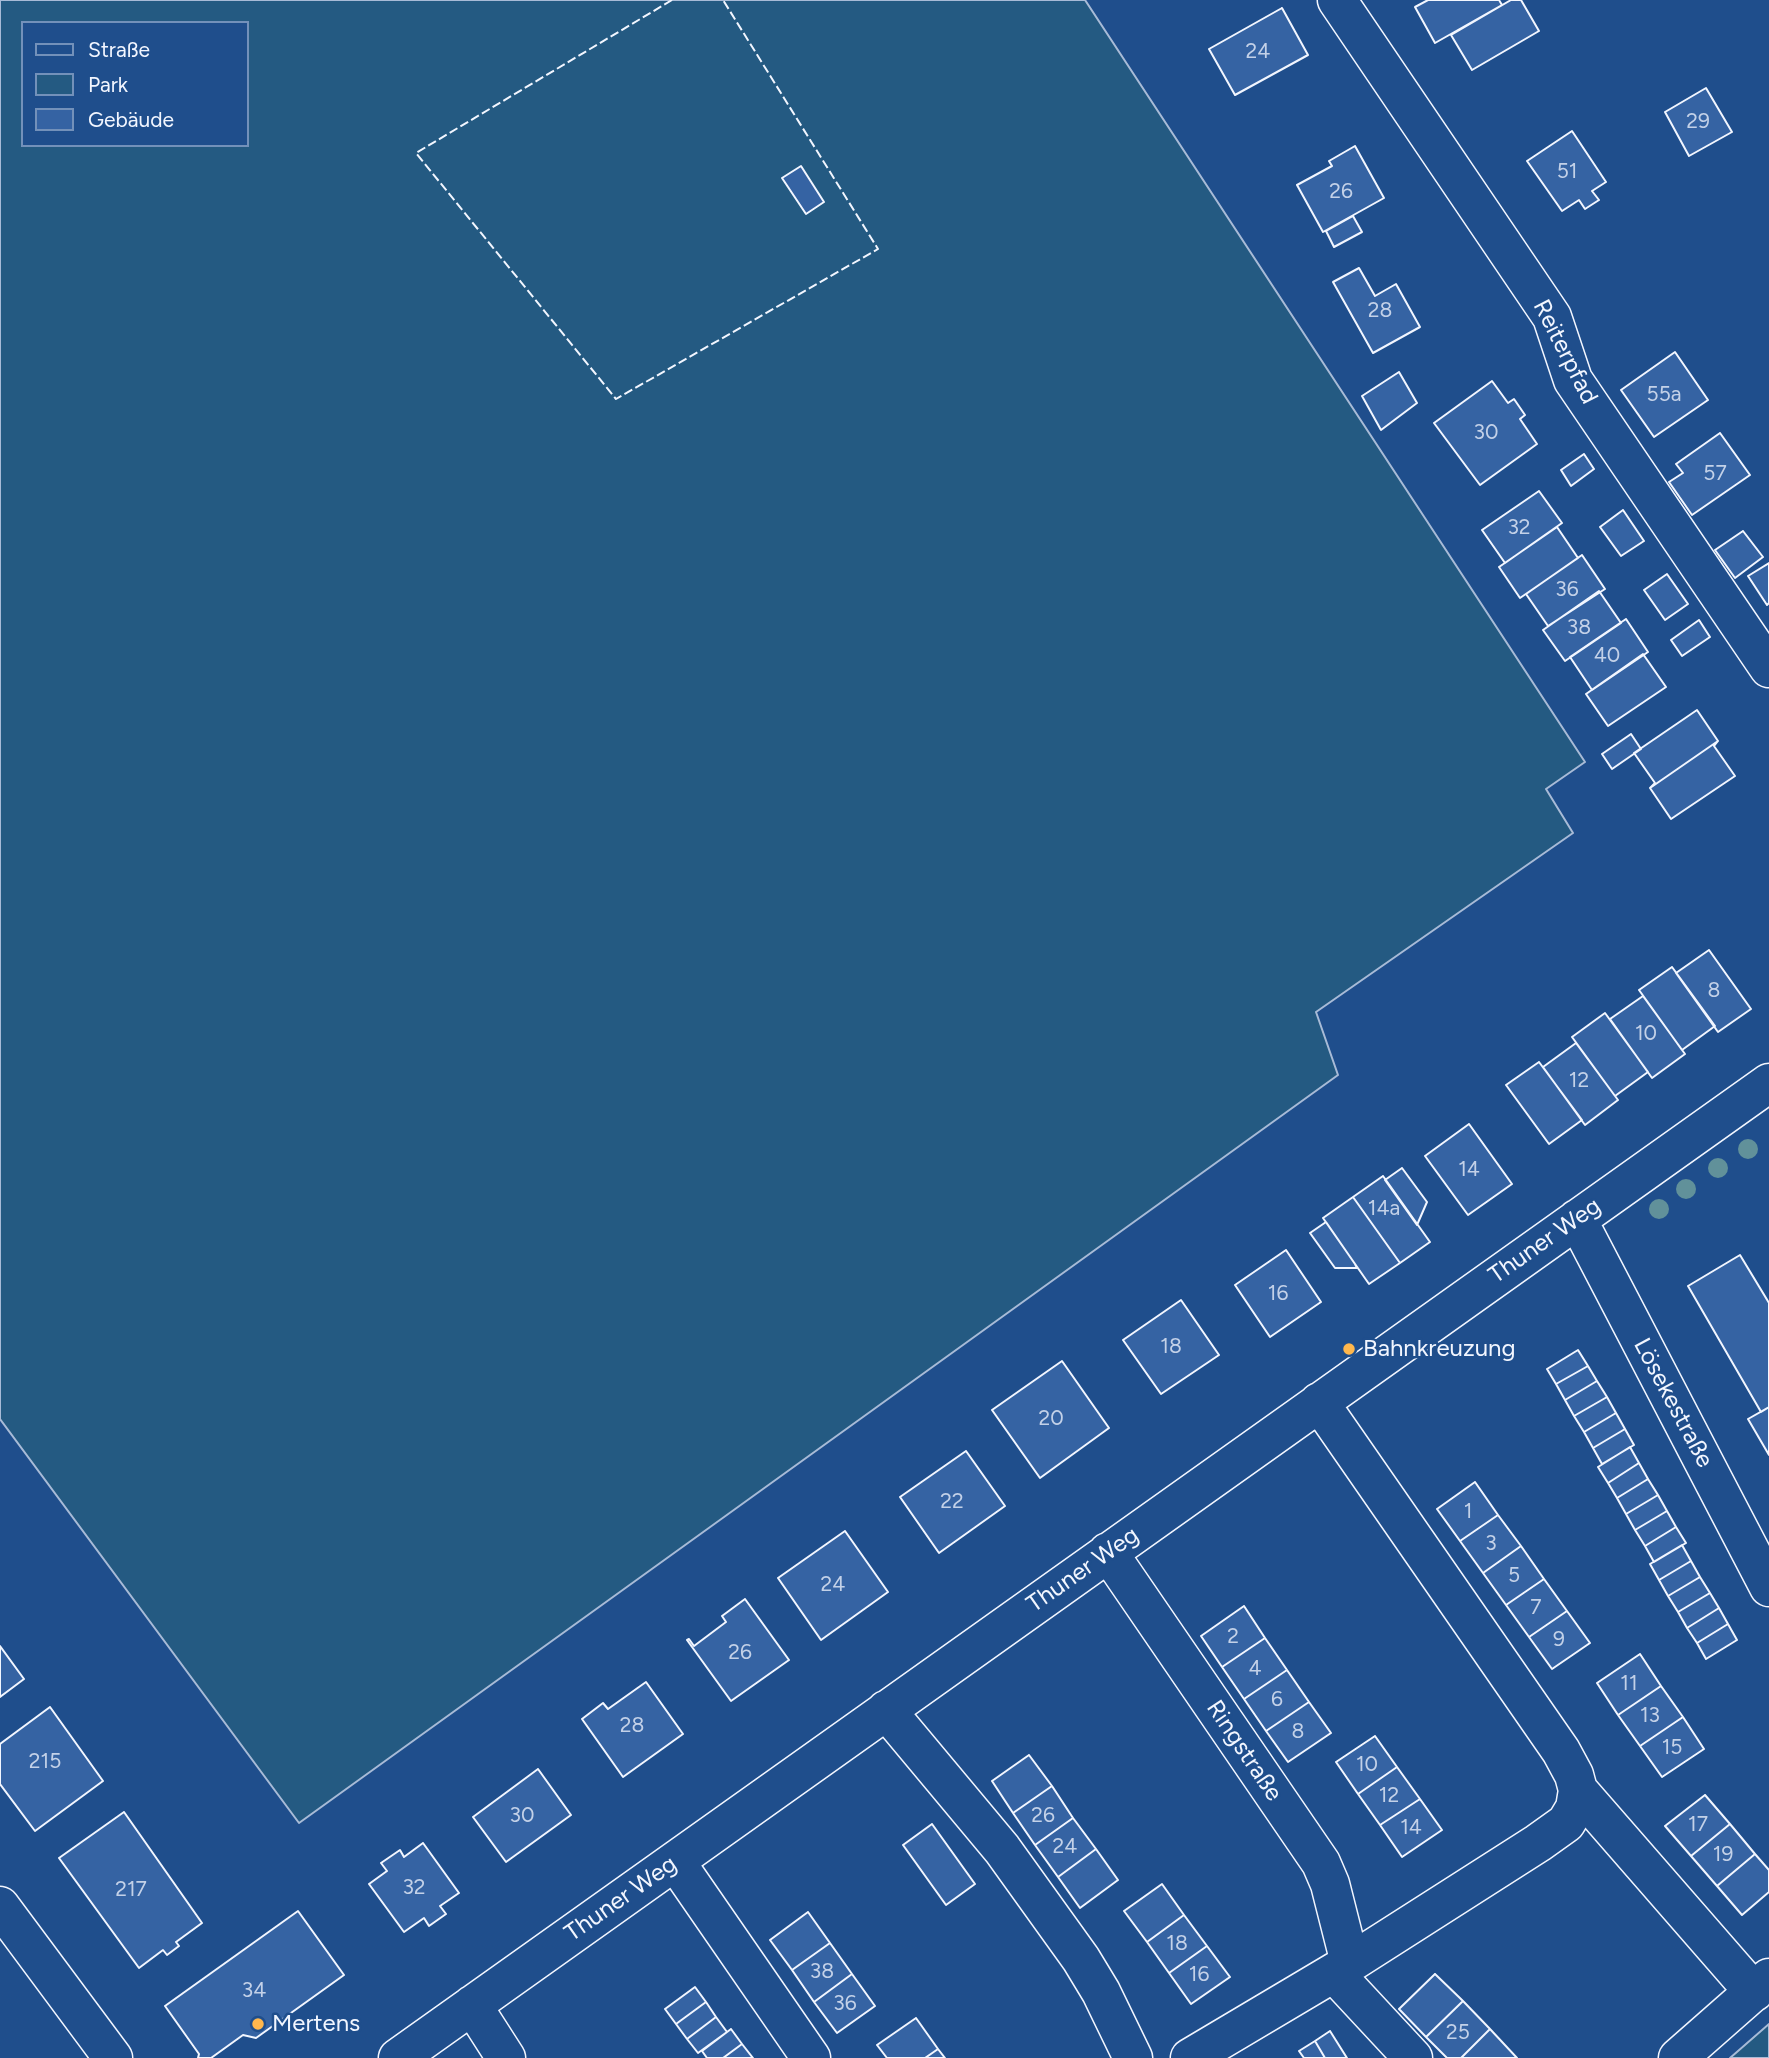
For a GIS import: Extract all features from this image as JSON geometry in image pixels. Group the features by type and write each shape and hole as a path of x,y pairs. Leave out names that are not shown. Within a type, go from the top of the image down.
{"street":[{"name":"Reiterpfad","path":"1338,0 1552,317 1573,380 1769,668"},
{"name":"Thuner Weg","path":"398,2058 1769,1083"},
{"name":"Lösekestraße","path":"1577,1219 1769,1587"},
{"path":"1190,2058 1342,1968 1566,1823 1575,1808 1578,1790 1574,1775 1561,1751 1319,1402"},
{"name":"Ringstraße","path":"1108,1552 1321,1863 1330,1884 1342,1968 1413,2058"},
{"path":"886,1710 1002,1849 1081,1959 1101,1992 1133,2058"},
{"path":"1578,1790 1762,1985 1685,2056"},
{"path":"675,1861 811,2058"},
{"path":"0,1906 113,2058"},
{"path":"472,2005 506,2058"}],"green space":[{"path":"0,0 1085,0 1585,762 1546,789 1573,833 1316,1012 1338,1075 299,1823 0,1419"},
{"path":"1769,2024 1769,2058 1730,2058"}],"building":[{"path":"1428,0 1499,0 1502,5 1435,43 1415,7"},
{"path":"1511,0 1521,0 1539,31 1472,70 1451,35"},
{"path":"1282,8 1308,55 1235,95 1209,49"},
{"path":"1706,88 1732,132 1689,156 1665,112"},
{"path":"1572,131 1606,182 1592,191 1599,200 1585,209 1579,200 1562,211 1527,161"},
{"path":"1355,146 1384,198 1323,232 1297,185 1332,166 1329,161"},
{"path":"801,166 824,202 806,214 782,178"},
{"path":"1353,216 1362,232 1334,247 1326,231"},
{"path":"1359,268 1375,296 1396,284 1420,327 1373,353 1333,282"},
{"path":"1675,352 1708,400 1654,437 1621,390"},
{"path":"1399,372 1417,403 1381,430 1362,396"},
{"path":"1492,381 1508,403 1514,399 1525,415 1520,419 1537,444 1480,485 1434,423"},
{"path":"1720,433 1750,475 1692,515 1669,482 1683,473 1676,464"},
{"path":"1584,454 1594,469 1571,486 1561,470"},
{"path":"1539,491 1562,523 1505,563 1482,530"},
{"path":"1623,510 1644,541 1621,556 1600,527"},
{"path":"1557,527 1578,558 1520,598 1499,567"},
{"path":"1743,531 1763,557 1735,578 1715,550"},
{"path":"1582,555 1605,589 1548,626 1526,594"},
{"path":"1769,563 1769,603 1767,605 1748,576"},
{"path":"1667,574 1688,604 1665,620 1644,590"},
{"path":"1599,591 1621,623 1565,661 1543,630"},
{"path":"1626,619 1648,652 1592,690 1570,657"},
{"path":"1699,620 1710,637 1682,656 1671,640"},
{"path":"1643,654 1666,687 1608,726 1586,694"},
{"path":"1697,710 1718,741 1650,788 1655,783 1634,753"},
{"path":"1631,734 1641,749 1612,769 1602,754"},
{"path":"1718,741 1714,746 1735,776 1671,819 1650,788"},
{"path":"1709,950 1751,1009 1718,1032 1676,973"},
{"path":"1672,967 1715,1026 1682,1050 1639,990"},
{"path":"1643,996 1685,1054 1652,1078 1610,1019"},
{"path":"1605,1013 1648,1072 1615,1096 1572,1037"},
{"path":"1576,1043 1618,1100 1585,1125 1543,1067"},
{"path":"1539,1062 1582,1120 1549,1144 1506,1085"},
{"path":"1469,1124 1512,1184 1468,1215 1425,1156"},
{"path":"1402,1168 1427,1202 1417,1225 1385,1180"},
{"path":"1383,1176 1430,1242 1400,1263 1353,1197"},
{"path":"1353,1197 1400,1263 1369,1284 1323,1218"},
{"path":"1326,1222 1357,1268 1335,1268 1310,1233"},
{"path":"1286,1250 1321,1302 1270,1337 1235,1285"},
{"path":"1740,1255 1769,1303 1769,1407 1761,1412 1688,1286"},
{"path":"1181,1300 1219,1355 1161,1394 1123,1340"},
{"path":"1578,1350 1588,1366 1556,1384 1547,1369"},
{"path":"1062,1361 1109,1428 1040,1478 992,1410"},
{"path":"1588,1366 1597,1381 1565,1400 1556,1384"},
{"path":"1597,1381 1607,1397 1574,1416 1565,1400"},
{"path":"1607,1397 1616,1413 1584,1432 1574,1416"},
{"path":"1769,1407 1769,1455 1748,1419"},
{"path":"1616,1413 1625,1429 1593,1448 1584,1432"},
{"path":"1625,1429 1634,1445 1602,1464 1593,1448"},
{"path":"1630,1447 1639,1463 1608,1483 1598,1467"},
{"path":"966,1451 1005,1506 939,1553 900,1497"},
{"path":"1639,1463 1648,1479 1617,1498 1608,1483"},
{"path":"1648,1479 1658,1495 1626,1514 1617,1498"},
{"path":"1475,1482 1498,1515 1460,1541 1437,1509"},
{"path":"1658,1495 1667,1511 1635,1530 1626,1514"},
{"path":"1667,1511 1676,1527 1645,1546 1635,1530"},
{"path":"1498,1515 1521,1546 1483,1573 1460,1541"},
{"path":"1676,1527 1686,1543 1654,1562 1645,1546"},
{"path":"845,1531 888,1592 821,1640 778,1578"},
{"path":"1682,1545 1691,1561 1659,1580 1650,1564"},
{"path":"1521,1546 1544,1579 1506,1605 1483,1573"},
{"path":"1691,1561 1700,1577 1668,1596 1659,1580"},
{"path":"1700,1577 1710,1593 1678,1612 1668,1596"},
{"path":"1544,1579 1567,1611 1529,1637 1506,1605"},
{"path":"1710,1593 1719,1608 1687,1628 1678,1612"},
{"path":"745,1599 789,1660 731,1701 687,1640 694,1646 726,1622 722,1616"},
{"path":"1244,1606 1265,1638 1222,1667 1201,1636"},
{"path":"1719,1608 1728,1624 1697,1643 1687,1628"},
{"path":"1567,1611 1590,1643 1552,1669 1529,1637"},
{"path":"1728,1624 1737,1640 1706,1659 1697,1643"},
{"path":"1265,1638 1287,1670 1244,1699 1222,1667"},
{"path":"0,1646 24,1679 0,1697"},
{"path":"1640,1654 1661,1686 1618,1715 1597,1683"},
{"path":"1287,1670 1309,1702 1266,1731 1244,1699"},
{"path":"646,1682 683,1734 623,1777 582,1719 603,1703 608,1709"},
{"path":"1661,1686 1683,1717 1640,1746 1618,1715"},
{"path":"1309,1702 1331,1733 1288,1762 1266,1731"},
{"path":"50,1707 103,1781 35,1831 0,1784 0,1744"},
{"path":"1683,1717 1704,1749 1662,1777 1640,1746"},
{"path":"1375,1736 1397,1767 1358,1794 1336,1762"},
{"path":"1029,1755 1052,1786 1013,1813 992,1781"},
{"path":"1397,1767 1420,1799 1380,1825 1358,1794"},
{"path":"538,1769 571,1815 506,1862 473,1817"},
{"path":"1052,1786 1073,1818 1035,1845 1013,1813"},
{"path":"1705,1795 1730,1824 1691,1856 1665,1826"},
{"path":"1420,1799 1442,1830 1402,1857 1380,1825"},
{"path":"124,1812 202,1923 176,1942 179,1946 167,1955 163,1950 139,1968 59,1858"},
{"path":"1073,1818 1096,1849 1058,1877 1035,1845"},
{"path":"932,1824 975,1884 946,1905 903,1845"},
{"path":"1730,1824 1755,1854 1717,1886 1691,1856"},
{"path":"423,1843 459,1893 440,1906 446,1914 429,1926 424,1918 404,1932 369,1884 387,1871 381,1863 400,1850 404,1857"},
{"path":"1096,1849 1118,1880 1080,1908 1058,1877"},
{"path":"1755,1854 1769,1870 1769,1892 1742,1915 1717,1886"},
{"path":"1162,1884 1184,1915 1147,1942 1124,1911"},
{"path":"298,1911 344,1975 256,2038 243,2035 211,2058 198,2058 199,2054 165,2006"},
{"path":"808,1912 830,1943 792,1970 770,1940"},
{"path":"1184,1915 1207,1946 1169,1973 1147,1942"},
{"path":"830,1943 852,1974 814,2002 792,1970"},
{"path":"1207,1946 1230,1977 1191,2004 1169,1973"},
{"path":"852,1974 875,2006 837,2033 814,2002"},
{"path":"1435,1974 1463,2001 1426,2037 1399,2009"},
{"path":"695,1987 706,2002 676,2024 665,2009"},
{"path":"1463,2001 1490,2029 1461,2058 1447,2058 1426,2037"},
{"path":"706,2002 716,2017 687,2039 676,2024"},
{"path":"716,2017 727,2032 698,2053 687,2039"},
{"path":"916,2018 938,2049 925,2058 887,2058 877,2045"},
{"path":"731,2029 742,2044 723,2058 707,2058 702,2051"},
{"path":"1490,2029 1517,2058 1461,2058"},
{"path":"1330,2031 1347,2058 1325,2058 1315,2041"},
{"path":"1315,2041 1325,2058 1304,2058 1299,2051"},
{"path":"742,2044 753,2058 723,2058"},
{"path":"938,2049 945,2058 925,2058"}],"fence":[{"path":"672,0 416,153 616,399 878,249 723,0"}],"place":[{"name":"Bahnkreuzung","path":"1349,1349"},
{"name":"Mertens","path":"258,2024"}]}
